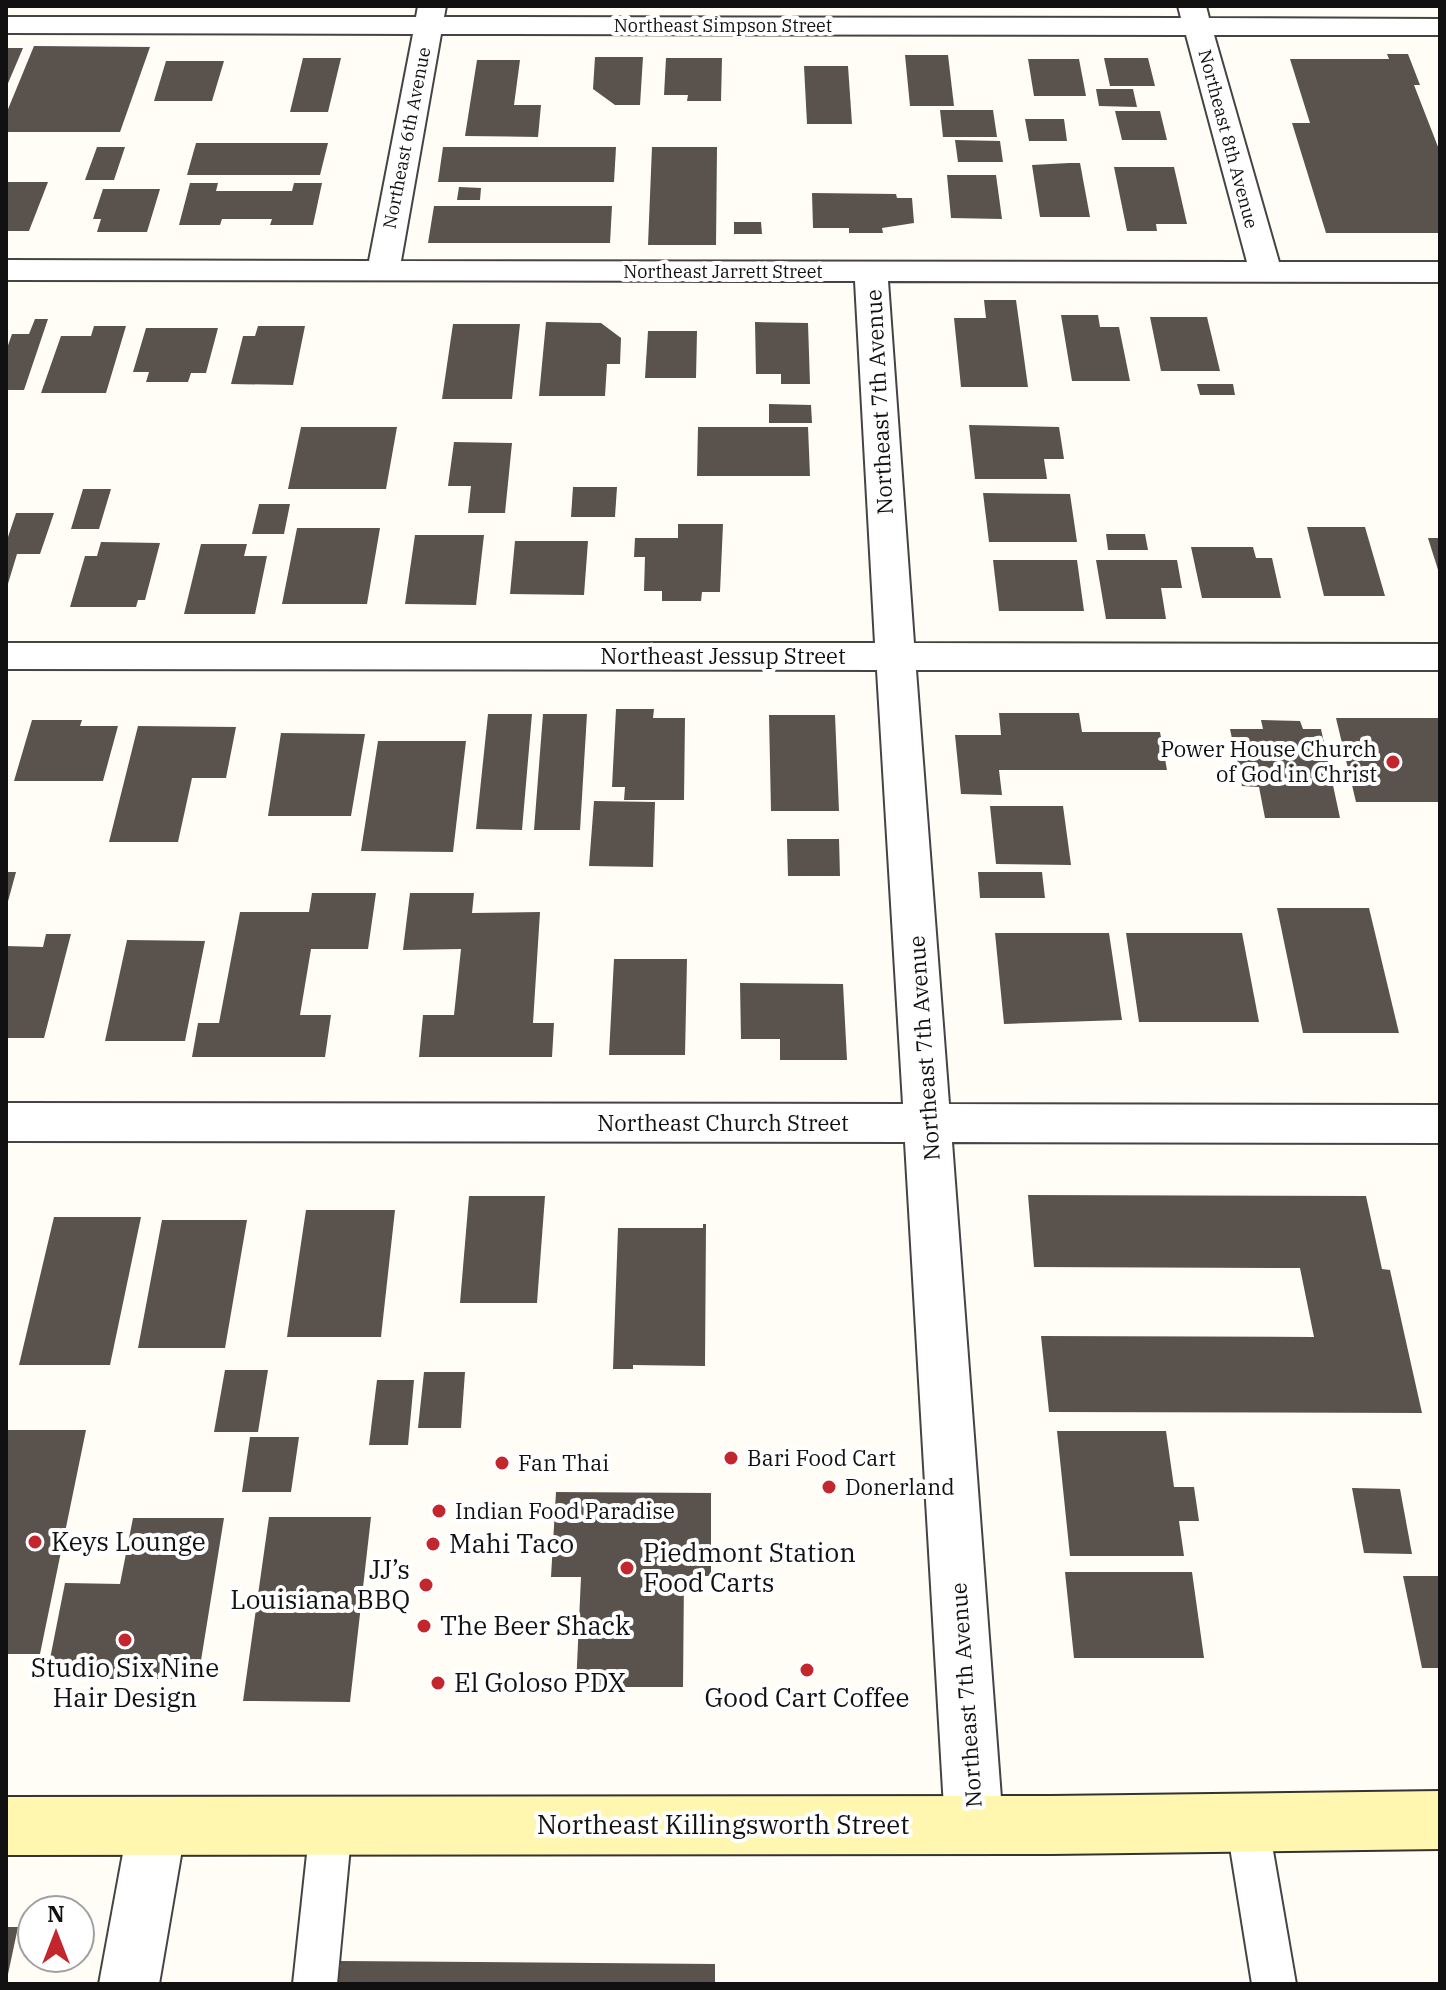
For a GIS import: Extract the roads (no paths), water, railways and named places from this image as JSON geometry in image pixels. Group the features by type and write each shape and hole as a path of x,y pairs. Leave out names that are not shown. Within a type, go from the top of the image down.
{"main road":[{"name":"Northeast Killingsworth Street","path":"6,1826 974,1825 1440,1820"}],"street":[{"name":"Northeast Simpson Street","path":"6,25 430,16 1195,16 1440,27"},
{"name":"Northeast 6th Avenue","path":"383,271 430,16"},
{"name":"Northeast 8th Avenue","path":"1195,16 1265,271"},
{"name":"Northeast Jarrett Street","path":"6,270 1440,272"},
{"name":"Northeast 7th Avenue","path":"871,272 894,656 930,1123 974,1825"},
{"name":"Northeast Jessup Street","path":"6,656 1440,657"},
{"name":"Northeast Church Street","path":"6,1122 1440,1124"},
{"path":"129,1984 157,1826"}],"lane":[{"path":"1247,1822 1274,1984"},
{"path":"315,1984 331,1826"}],"place":[{"name":"Power House Church of God in Christ","path":"1393,762"},
{"name":"Bari Food Cart","path":"731,1458"},
{"name":"Fan Thai","path":"502,1463"},
{"name":"Donerland","path":"829,1487"},
{"name":"Indian Food Paradise","path":"439,1511"},
{"name":"Keys Lounge","path":"35,1542"},
{"name":"Mahi Taco","path":"433,1544"},
{"name":"Piedmont Station Food Carts","path":"627,1568"},
{"name":"JJ’s Louisiana BBQ","path":"426,1585"},
{"name":"The Beer Shack","path":"424,1626"},
{"name":"Studio Six Nine Hair Design","path":"125,1640"},
{"name":"Good Cart Coffee","path":"807,1670"},
{"name":"El Goloso PDX","path":"438,1683"}]}
